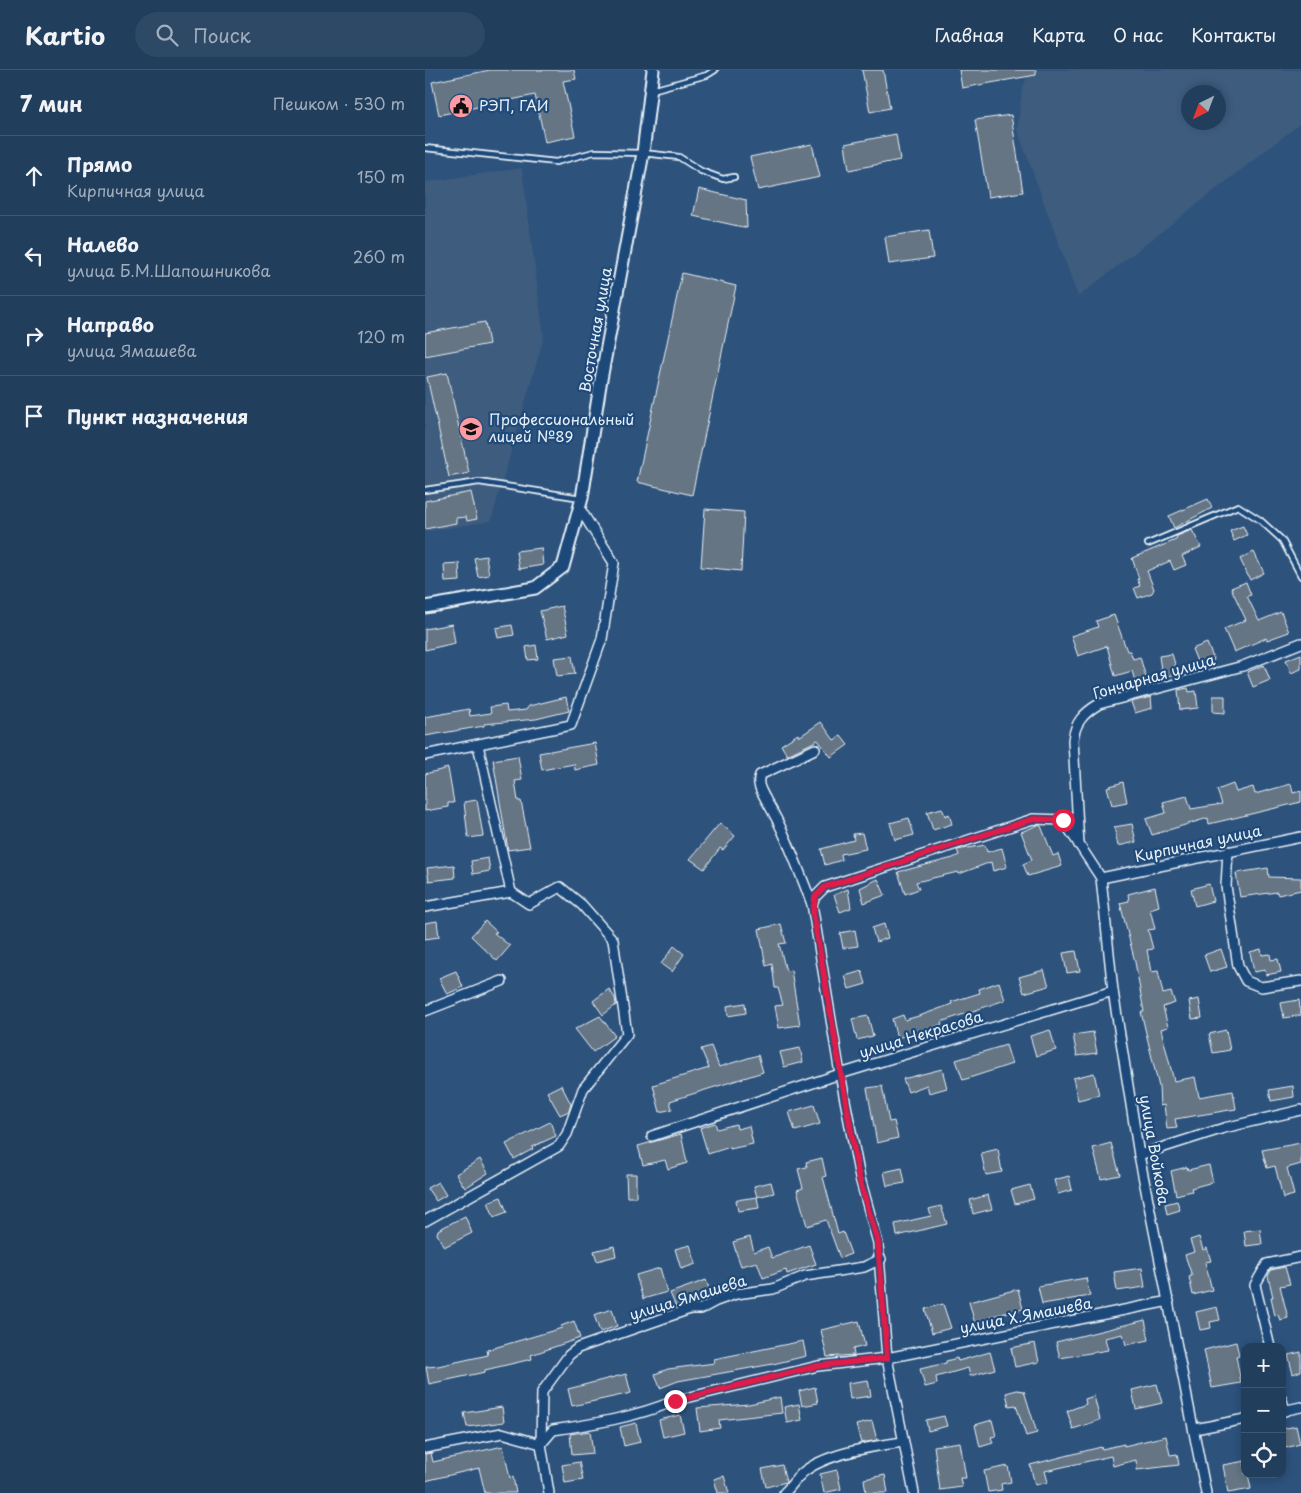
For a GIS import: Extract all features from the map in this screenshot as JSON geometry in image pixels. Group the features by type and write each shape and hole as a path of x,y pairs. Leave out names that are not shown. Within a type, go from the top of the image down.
{"street":[{"name":"Восточная улица","path":"425,607 535,588 563,567 581,504 600,385 643,153 653,70"},
{"path":"425,755 571,725 602,639 614,563 581,504"},
{"name":"Гончарная улица","path":"1079,845 1073,740 1075,729 1088,710 1099,704 1243,666 1301,642"},
{"path":"478,745 511,892"},
{"path":"815,749 760,775 758,778 760,788 779,822 813,904 840,1074 859,1178 881,1259 887,1358 914,1493"},
{"name":"улица Войкова","path":"813,904 815,897 825,887 1033,819 1063,820 1101,878 1113,991 1139,1155 1195,1429 1206,1493"},
{"name":"Кирпичная улица","path":"1101,878 1301,836"},
{"path":"1228,851 1226,886 1238,966 1246,981 1261,987 1301,981"},
{"path":"425,907 511,892 529,904 560,886 582,905 613,940 627,1034 583,1090 567,1134 559,1146 425,1221"},
{"path":"425,1011 502,981"},
{"name":"улица Некрасова","path":"652,1136 840,1074 1113,991"},
{"path":"1139,1155 1224,1128 1301,1110"},
{"path":"1268,1343 1255,1285 1267,1264 1301,1257"},
{"name":"улица Ямашева","path":"549,1493 541,1444 542,1392 569,1355 578,1348 690,1309 701,1309 736,1294 773,1288 805,1276 864,1267 881,1259"},
{"name":"улица Х.Ямашева","path":"887,1358 1169,1301"},
{"path":"425,1448 502,1433 541,1444 553,1430 603,1422 652,1410 675,1401 818,1366 887,1358"},
{"path":"1286,1411 1301,1407"},
{"path":"1195,1429 1241,1420"},
{"path":"784,1493 807,1469 832,1458 885,1444 903,1442"}],"lane":[{"path":"652,90 707,75 715,70"},
{"path":"425,148 556,162 594,152 643,153 679,157 701,171 723,179 734,177"},
{"path":"425,490 479,482 581,504"},
{"path":"1149,544 1238,506 1260,520 1282,540 1301,576"}],"shaded area":[{"path":"1024,70 1301,70 1301,123 1078,297 1017,129 1022,90 1026,79"},
{"name":"Профессиональный лицей №89","path":"522,168 544,337 491,521 425,532 425,182"}],"building":[{"name":"РЭП, ГАИ","path":"490,70 574,70 576,79 563,81 575,136 545,142 535,95 439,115 432,82"},
{"path":"862,70 883,70 890,108 870,112"},
{"path":"959,70 1036,70 1036,75 962,88"},
{"path":"1011,115 1023,192 988,197 975,120"},
{"path":"896,134 900,160 849,170 845,144"},
{"path":"812,144 820,177 758,190 750,157"},
{"path":"699,189 746,200 747,228 693,216"},
{"path":"929,230 933,258 889,264 885,237"},
{"path":"682,273 736,286 692,495 637,482"},
{"path":"485,322 489,344 425,356 425,333"},
{"path":"447,373 469,473 449,477 427,377"},
{"path":"471,492 477,519 467,521 466,517 456,518 456,523 425,529 425,501"},
{"path":"1208,499 1212,508 1174,528 1169,516"},
{"path":"705,509 744,512 741,571 701,567"},
{"path":"1243,526 1247,535 1234,541 1230,531"},
{"path":"1192,530 1201,547 1182,556 1186,565 1174,570 1170,561 1147,571 1154,589 1152,593 1138,598 1134,588 1140,586 1137,579 1139,579 1132,558 1176,540 1177,536"},
{"path":"541,548 543,565 519,569 516,551"},
{"path":"1254,552 1264,573 1250,580 1240,559"},
{"path":"486,556 489,575 478,577 474,558"},
{"path":"459,563 460,581 445,582 444,564"},
{"path":"1246,582 1251,595 1247,596 1259,621 1281,612 1289,632 1267,640 1266,638 1234,652 1224,629 1246,620 1231,588"},
{"path":"562,606 568,634 547,639 540,611"},
{"path":"1114,615 1127,651 1130,651 1133,659 1140,657 1148,685 1137,688 1132,671 1115,676 1107,646 1078,656 1071,636 1098,627 1096,621"},
{"path":"452,624 455,643 425,650 425,629"},
{"path":"512,625 514,635 498,638 496,628"},
{"path":"1207,643 1214,660 1199,666 1192,649"},
{"path":"536,645 538,659 528,660 526,647"},
{"path":"1172,654 1178,674 1162,677 1159,656"},
{"path":"1301,654 1301,669 1291,673 1286,660"},
{"path":"572,656 575,674 557,676 554,658"},
{"path":"1264,665 1270,680 1253,687 1247,672"},
{"path":"1188,688 1189,692 1196,691 1198,708 1180,710 1178,690"},
{"path":"1213,696 1225,696 1225,713 1213,712"},
{"path":"566,697 569,711 536,719 484,724 484,726 425,736 425,717 469,709 470,716 491,713 490,707 506,705 507,712 526,710 529,706"},
{"path":"1151,697 1152,708 1135,713 1131,702"},
{"path":"821,722 834,740 841,736 848,745 831,757 818,740 787,755 781,745 798,734 799,737"},
{"path":"595,743 599,765 575,770 574,764 542,770 539,753"},
{"path":"518,756 522,780 515,781 518,801 521,801 530,847 508,850 493,760"},
{"path":"448,768 454,803 448,803 448,807 425,811 425,774"},
{"path":"1123,782 1127,802 1112,805 1107,787"},
{"path":"1233,784 1236,792 1253,787 1255,794 1291,784 1293,793 1301,791 1301,802 1209,824 1208,818 1152,835 1146,819 1166,813 1163,802 1187,796 1191,809 1222,804 1217,790"},
{"path":"477,800 483,836 468,838 464,802"},
{"path":"942,808 945,816 949,814 952,824 933,830 927,812"},
{"path":"909,818 914,835 895,840 890,823"},
{"path":"720,823 735,836 723,850 720,848 704,869 690,859"},
{"path":"1132,824 1136,842 1118,846 1114,827"},
{"path":"1038,825 1041,826 1053,856 1058,854 1062,866 1028,876 1023,864 1032,860 1021,832"},
{"path":"862,833 866,849 841,854 842,860 825,865 821,849 854,840 853,834"},
{"path":"985,845 987,852 1002,848 1007,867 993,871 991,862 959,874 958,872 916,882 919,889 905,894 898,872 953,858 959,855 957,850"},
{"path":"488,858 490,871 473,874 471,861"},
{"path":"454,865 455,878 429,881 427,868"},
{"path":"1268,868 1269,877 1301,878 1301,890 1278,895 1277,892 1240,897 1236,873"},
{"path":"878,879 885,895 864,903 860,888"},
{"path":"1209,884 1213,901 1195,906 1191,889"},
{"path":"1155,887 1159,906 1150,909 1155,929 1148,930 1153,949 1147,950 1151,972 1158,971 1163,994 1171,992 1175,1003 1163,1007 1168,1027 1161,1029 1174,1081 1195,1077 1199,1097 1233,1091 1236,1109 1175,1119 1177,1128 1167,1129 1164,1105 1160,1106 1159,1087 1141,1012 1144,1012 1135,962 1120,903 1129,901 1128,894"},
{"path":"848,889 851,908 840,912 834,895"},
{"path":"437,921 439,937 425,939 425,923"},
{"path":"485,921 497,932 494,933 510,946 497,961 471,936"},
{"path":"781,924 786,943 779,944 786,971 791,970 800,1025 779,1028 775,1006 783,1005 778,988 775,988 772,964 766,966 759,929"},
{"path":"884,924 888,938 876,942 872,928"},
{"path":"855,930 858,946 843,948 840,933"},
{"path":"674,946 684,954 672,972 661,964"},
{"path":"1221,949 1227,967 1210,972 1204,955"},
{"path":"1261,949 1262,955 1270,954 1271,960 1278,959 1281,972 1266,975 1265,970 1254,972 1250,952"},
{"path":"1076,951 1080,971 1067,973 1063,953"},
{"path":"1044,970 1049,986 1024,993 1019,977"},
{"path":"456,971 463,987 447,994 439,978"},
{"path":"862,971 866,984 849,989 845,976"},
{"path":"999,982 1005,1000 941,1022 942,1024 927,1030 897,1038 892,1019 903,1015 905,1020 922,1015 952,1004 951,1002 980,993 979,989"},
{"path":"609,989 615,998 616,1005 603,1015 593,1001"},
{"path":"1199,999 1202,1018 1192,1019 1189,1001"},
{"path":"1299,1000 1301,1015 1284,1018 1281,1003"},
{"path":"745,1003 746,1013 728,1016 727,1006"},
{"path":"600,1016 615,1036 593,1052 575,1029"},
{"path":"868,1016 873,1036 857,1040 852,1019"},
{"path":"1050,1030 1056,1050 1036,1056 1030,1036"},
{"path":"1226,1030 1230,1050 1213,1053 1209,1034"},
{"path":"1093,1032 1097,1053 1077,1056 1073,1035"},
{"path":"1006,1045 1012,1064 963,1080 956,1060"},
{"path":"711,1046 719,1067 758,1055 763,1072 670,1101 672,1109 660,1112 653,1085 709,1068 701,1049"},
{"path":"800,1048 803,1062 784,1067 780,1052"},
{"path":"942,1069 947,1088 929,1093 927,1085 908,1092 903,1079"},
{"path":"1094,1073 1099,1095 1078,1100 1073,1078"},
{"path":"561,1085 571,1104 569,1111 560,1115 547,1092"},
{"path":"882,1086 889,1122 894,1121 898,1138 877,1143 867,1088"},
{"path":"1293,1086 1294,1097 1271,1101 1269,1090"},
{"path":"814,1105 820,1124 795,1131 789,1112"},
{"path":"550,1122 556,1136 532,1147 533,1149 514,1159 506,1144"},
{"path":"715,1123 717,1129 736,1124 737,1129 749,1126 753,1144 730,1149 730,1147 708,1154 700,1128"},
{"path":"681,1134 687,1163 668,1169 665,1160 643,1165 638,1146"},
{"path":"1111,1143 1120,1175 1101,1179 1093,1148"},
{"path":"1301,1143 1301,1164 1287,1168 1294,1195 1283,1198 1275,1166 1267,1168 1262,1150"},
{"path":"998,1149 1002,1172 986,1175 981,1153"},
{"path":"822,1158 826,1176 823,1177 838,1234 843,1232 851,1254 840,1258 826,1220 807,1226 797,1190 803,1188 798,1169 807,1167 806,1162"},
{"path":"480,1159 488,1173 465,1188 456,1174"},
{"path":"1209,1165 1213,1182 1191,1188 1192,1191 1176,1195 1171,1171 1187,1167 1188,1170"},
{"path":"902,1168 905,1183 887,1186 884,1172"},
{"path":"626,1174 636,1174 636,1197 627,1197"},
{"path":"1069,1176 1072,1190 1058,1194 1054,1180"},
{"path":"438,1182 446,1195 436,1201 427,1188"},
{"path":"771,1182 774,1193 757,1197 754,1186"},
{"path":"1030,1185 1034,1199 1015,1204 1011,1190"},
{"path":"988,1195 992,1209 973,1214 970,1200"},
{"path":"501,1197 507,1212 494,1217 488,1202"},
{"path":"757,1197 759,1208 738,1211 736,1200"},
{"path":"1177,1201 1180,1210 1167,1214 1165,1204"},
{"path":"941,1206 947,1224 897,1236 895,1224 931,1216 929,1209"},
{"path":"465,1216 472,1233 444,1247 437,1234 438,1230"},
{"path":"1260,1229 1262,1244 1246,1246 1244,1231"},
{"path":"750,1237 754,1252 768,1247 772,1258 809,1245 816,1264 787,1274 786,1270 763,1278 757,1262 741,1266 736,1252 733,1242"},
{"path":"1199,1237 1203,1250 1207,1248 1211,1261 1205,1262 1212,1290 1193,1295 1189,1277 1192,1276 1185,1255 1194,1252 1190,1240"},
{"path":"690,1245 696,1264 681,1269 675,1249"},
{"path":"614,1246 616,1256 597,1261 594,1251"},
{"path":"1285,1267 1290,1284 1280,1286 1288,1318 1280,1320 1278,1315 1275,1316 1268,1276 1271,1270"},
{"path":"660,1268 667,1292 643,1299 636,1275"},
{"path":"1142,1268 1145,1287 1117,1291 1114,1272"},
{"path":"1086,1278 1090,1296 1042,1304 1038,1286"},
{"path":"706,1280 711,1294 676,1307 670,1293"},
{"path":"1018,1289 1023,1309 992,1316 993,1319 975,1324 969,1302"},
{"path":"943,1304 951,1328 932,1333 925,1309"},
{"path":"1217,1307 1220,1320 1210,1322 1211,1328 1200,1330 1196,1312"},
{"path":"612,1309 617,1326 600,1332 594,1315"},
{"path":"1145,1320 1149,1340 1126,1345 1123,1334 1105,1338 1108,1350 1060,1358 1056,1342"},
{"path":"574,1321 580,1338 531,1355 532,1359 485,1370 485,1372 429,1384 426,1367 488,1355 487,1350 562,1328 561,1326"},
{"path":"859,1321 865,1346 853,1349 854,1355 827,1357 821,1330"},
{"path":"803,1341 806,1356 773,1364 678,1381 660,1388 655,1374 668,1369 715,1363 714,1359"},
{"path":"1236,1342 1239,1355 1236,1356 1241,1383 1212,1388 1204,1350"},
{"path":"1035,1343 1039,1362 1015,1367 1011,1348"},
{"path":"990,1352 995,1369 970,1376 968,1368 936,1377 937,1384 925,1387 920,1369 946,1363 946,1361 957,1358 958,1361"},
{"path":"1301,1352 1301,1371 1293,1374 1288,1355"},
{"path":"626,1374 631,1393 572,1406 568,1389"},
{"path":"868,1380 871,1396 850,1399 848,1383"},
{"path":"1157,1384 1162,1403 1136,1409 1132,1390"},
{"path":"815,1387 818,1403 802,1406 799,1391"},
{"path":"1017,1390 1024,1391 1037,1433 1026,1436 1016,1405 1009,1406 1006,1393"},
{"path":"1094,1396 1100,1420 1073,1429 1067,1411 1086,1404 1085,1399"},
{"path":"780,1397 782,1413 719,1420 720,1428 700,1431 697,1408 749,1404"},
{"path":"799,1404 802,1420 787,1423 784,1407"},
{"path":"502,1407 504,1422 467,1427 464,1413"},
{"path":"680,1415 684,1432 663,1437 659,1420"},
{"path":"944,1416 947,1426 928,1431 926,1420"},
{"path":"992,1420 996,1436 991,1437 993,1443 980,1447 975,1425"},
{"path":"872,1421 877,1440 861,1443 856,1425"},
{"path":"636,1423 640,1442 624,1446 620,1427"},
{"path":"1296,1426 1300,1444 1286,1448 1286,1428"},
{"path":"590,1431 593,1453 572,1455 570,1434"},
{"path":"1166,1436 1170,1455 1177,1454 1179,1465 1137,1470 1136,1460 1113,1466 1111,1456 1045,1471 1048,1482 1035,1485 1030,1465 1101,1447 1102,1449 1124,1444 1124,1446"},
{"path":"960,1442 966,1478 960,1478 962,1487 940,1490 934,1446"},
{"path":"503,1446 510,1478 513,1477 516,1493 485,1493 479,1468 425,1481 425,1454 431,1453 433,1462"},
{"path":"579,1462 583,1480 565,1483 562,1465"},
{"path":"1241,1462 1241,1478 1249,1478 1251,1489 1228,1493 1223,1465"},
{"path":"782,1465 786,1482 766,1487 762,1469"},
{"path":"1008,1466 1011,1482 1001,1484 1002,1490 988,1492 984,1471"},
{"path":"837,1470 841,1489 824,1493 820,1474"},
{"path":"885,1475 888,1493 866,1493 864,1479"},
{"path":"724,1476 729,1493 718,1493 714,1479"}],"place":[{"name":"РЭП, ГАИ","path":"461,106"},
{"name":"Профессиональный лицей №89","path":"471,429"}],"route":[{"path":"675,1401 818,1366 834,1366 876,1358 887,1358 881,1259 878,1242 859,1178 813,912 815,897 819,891 825,887 1033,819 1063,820"}]}
